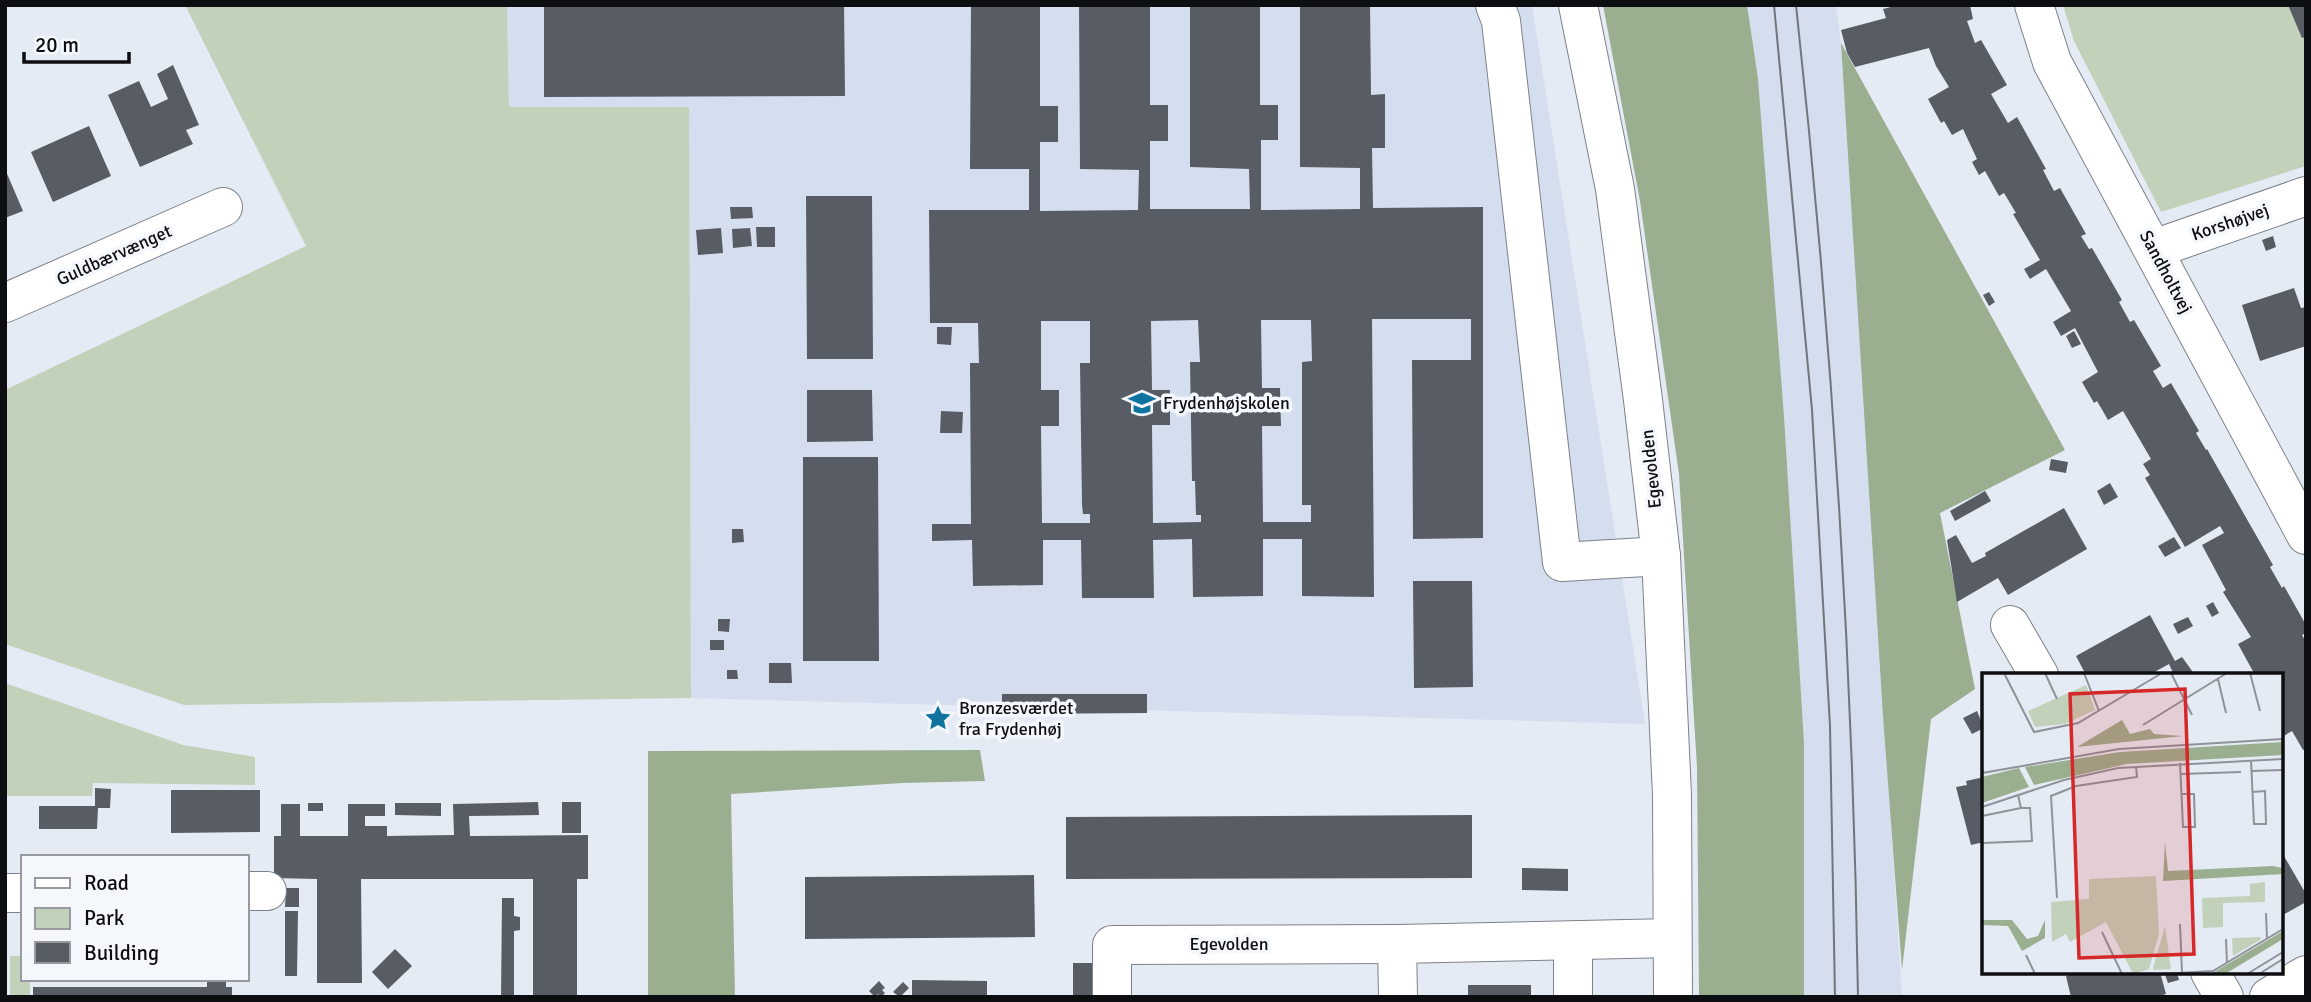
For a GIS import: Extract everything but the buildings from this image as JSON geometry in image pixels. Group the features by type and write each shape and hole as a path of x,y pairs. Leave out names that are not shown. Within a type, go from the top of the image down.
{"street":[{"path":"1495,5 1501,21 1562,562 1661,556"},
{"name":"Egevolden","path":"1578,5 1615,189 1661,556 1672,795 1673,997"},
{"name":"Sandholtvej","path":"2034,5 2052,62 2306,536"},
{"name":"Korshøjvej","path":"2154,249 2306,196"},
{"name":"Guldbærvænget","path":"5,303 223,207"},
{"path":"2010,625 2038,673"},
{"name":"Egevolden","path":"1112,997 1112,945 1397,944 1672,938"},
{"path":"1573,941 1573,997"},
{"path":"1397,944 1398,997"},
{"path":"2211,974 2224,997"},
{"path":"2269,997 2306,975"}],"shaded area":[{"name":"Frydenhøjskolen","path":"507,5 1532,5 1645,724 691,698 688,107 509,107"},
{"path":"1747,5 1836,5 1841,43 1902,997 1804,997 1804,743 1784,416 1758,78"}],"green space":[{"path":"185,5 507,5 509,107 689,107 691,698 184,705 5,644 5,390 306,246"},
{"path":"1603,5 1747,5 1758,78 1784,416 1804,743 1804,997 1699,997 1697,767 1679,474 1640,201"},
{"path":"2063,5 2306,5 2306,166 2161,212 2074,41"},
{"path":"1841,43 2065,450 1940,513 1975,689 1931,719 1902,970 1883,716"},
{"path":"5,683 183,745 255,757 255,785 93,783 92,796 5,796"},
{"path":"980,750 985,781 902,783 731,794 735,997 648,997 648,751"},
{"path":"10,956 21,956 21,981 30,981 30,997 10,997"}],"tram line":[{"path":"1774,5 1812,410 1830,726 1835,997"},
{"path":"1796,5 1820,253 1839,500 1851,748 1858,997"}],"place":[{"name":"Frydenhøjskolen","path":"1142,403"},
{"name":"Bronzesværdet fra Frydenhøj","path":"938,718"}]}
